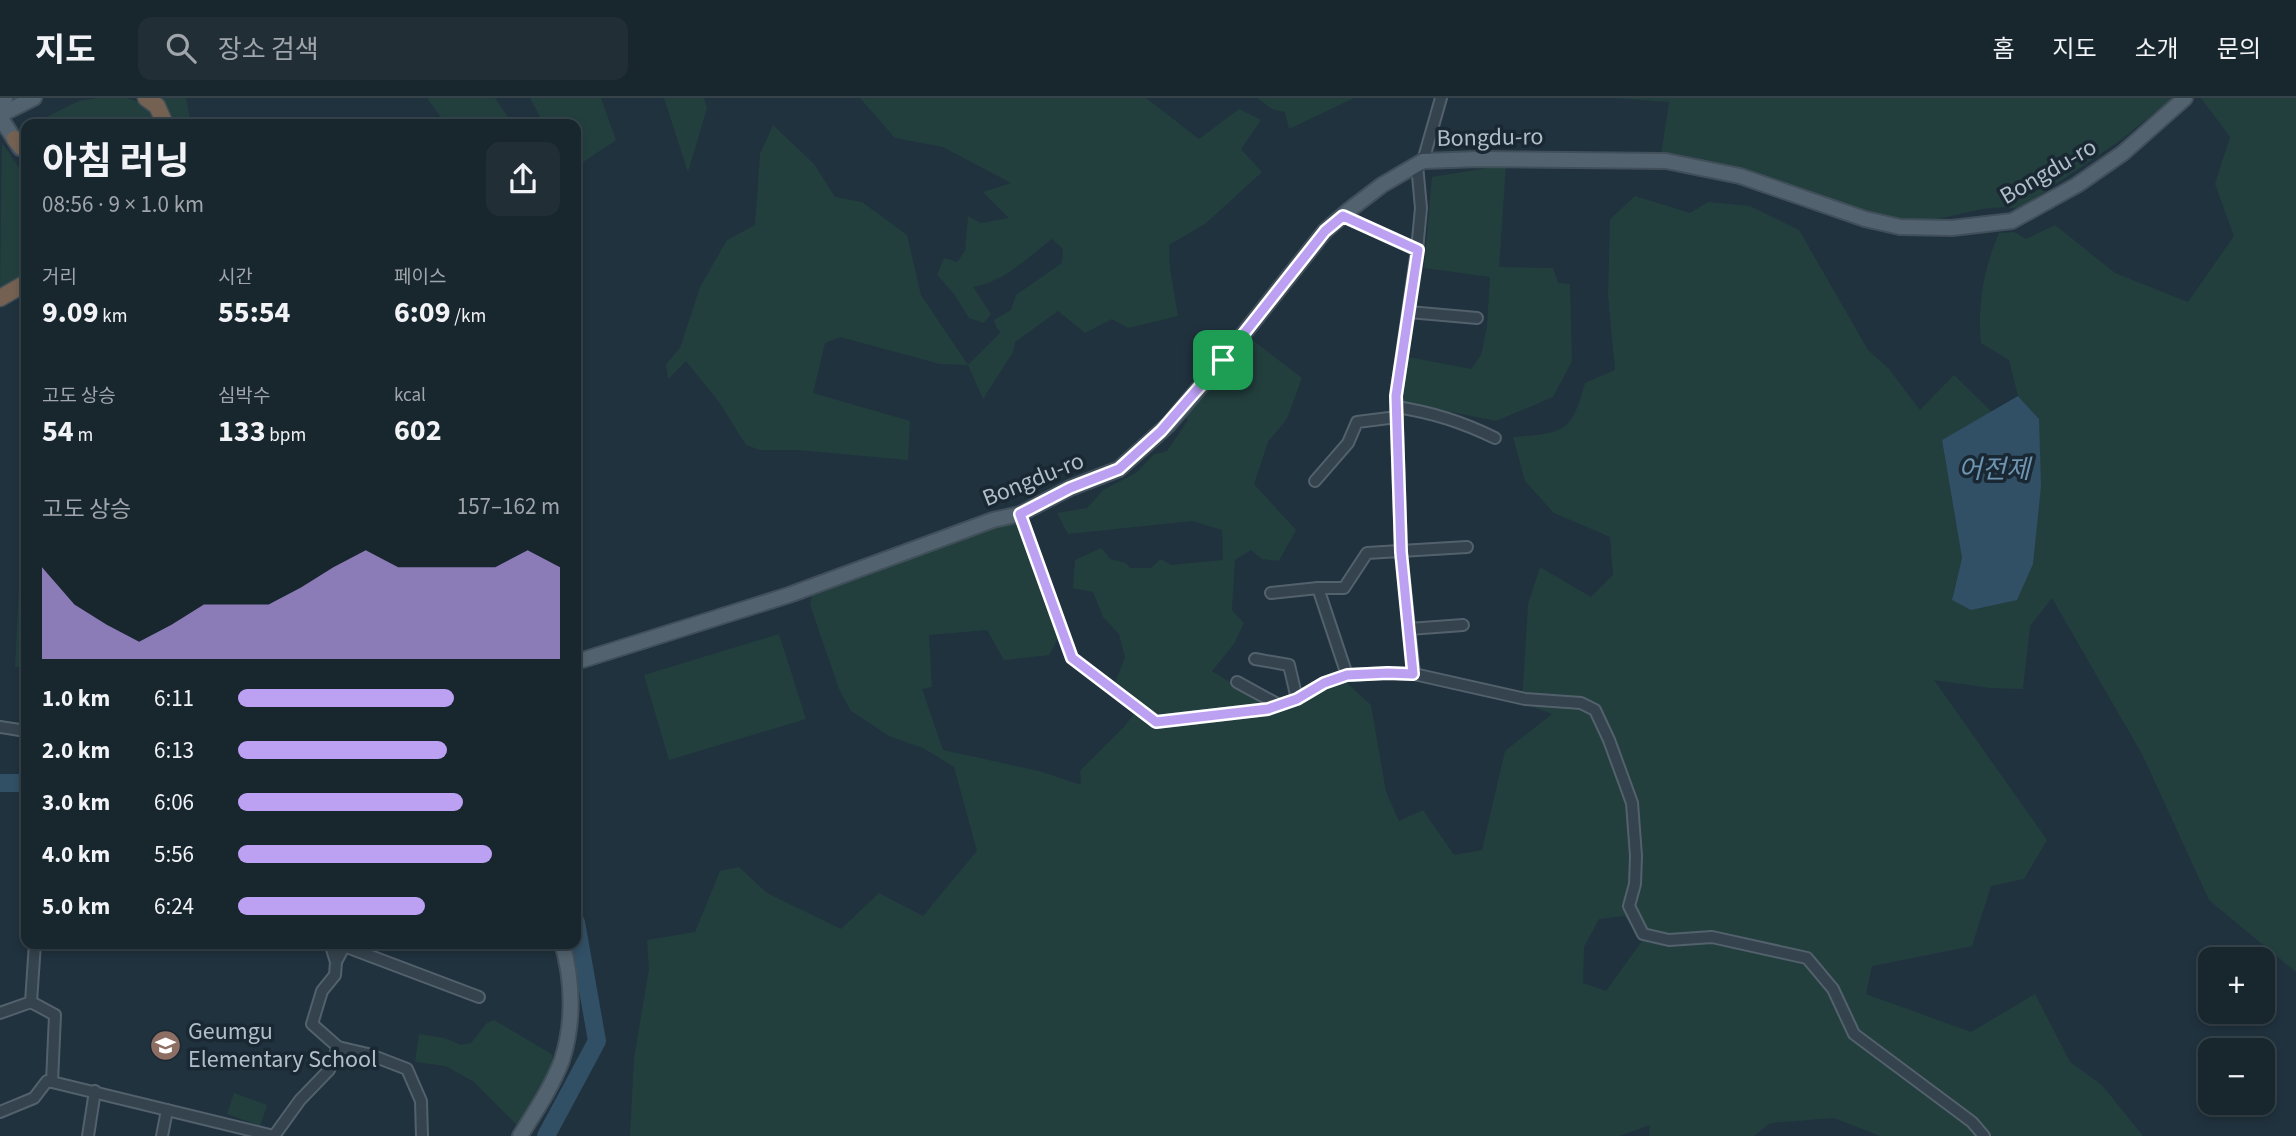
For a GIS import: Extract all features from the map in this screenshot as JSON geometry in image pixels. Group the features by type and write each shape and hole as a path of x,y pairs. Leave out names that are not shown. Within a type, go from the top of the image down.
{"highway":[{"path":"146,98 157,106 163,119"},
{"path":"0,298 21,286"}],"main road":[{"path":"0,100 5,98"},
{"path":"20,145 0,116 34,98"},
{"name":"Bongdu-ro","path":"581,660 789,594 993,520 1020,514 1070,488 1119,469 1168,425 1325,231 1382,185 1420,163 1479,159 1666,161 1740,176 1865,219 1900,227 1952,228 2012,222 2077,185 2123,153 2185,98"},
{"path":"520,1136 553,1080 562,1059 572,1013 564,949"}],"street":[{"path":"1413,674 1401,552 1396,396 1418,250 1420,163 1441,98"},
{"path":"1343,216 1418,250"},
{"path":"1409,312 1477,318"},
{"path":"1315,481 1348,443 1357,422 1397,412 1432,413 1466,424 1495,438"},
{"path":"1020,514 1072,658 1156,722 1268,709 1297,699 1324,683 1347,675 1388,673 1413,674 1525,699 1581,703 1595,710 1632,803 1636,856 1635,884 1629,906 1643,934 1669,940 1712,937 1807,958 1833,989 1854,1034 1972,1122 1984,1136"},
{"path":"1271,593 1344,588 1367,554 1467,547"},
{"path":"1318,588 1347,675"},
{"path":"1409,629 1463,625"},
{"path":"1255,659 1289,665 1297,699"},
{"path":"1237,681 1279,705"},
{"path":"0,727 21,730"},
{"path":"31,1002 35,949"},
{"path":"332,949 335,975 321,991 312,1024 338,1047 368,1054 407,1069 421,1101 422,1136"},
{"path":"335,962 342,949"},
{"path":"358,949 480,997"},
{"path":"0,1013 31,1002 55,1015 52,1082"},
{"path":"0,1112 34,1098 47,1081 274,1136 300,1100 329,1070 338,1047"},
{"path":"88,1136 95,1091"},
{"path":"162,1136 167,1110"}],"green space":[{"path":"127,98 149,105 157,119 42,119 79,101"},
{"path":"154,98 186,98 190,119 166,119"},
{"path":"427,98 495,98 508,117 505,119 442,119"},
{"path":"530,98 601,98 616,140 581,164 581,119 541,119"},
{"path":"664,98 704,98 707,108 688,172"},
{"path":"860,98 1146,98 1199,139 1239,109 1261,120 1241,149 1262,172 1205,224 1169,245 1178,316 1128,328 1112,319 1085,333 1058,311 1015,342 1013,352 983,399 968,365 1001,332 994,320 1011,310 1016,295 1062,263 1063,249 1052,239 1005,274 973,287 991,314 984,323 969,318 954,294 937,275 944,258 957,262 965,251 968,216 981,223 1009,218 983,192 1011,183 943,147 895,138"},
{"path":"1257,98 1354,98 1289,129 1285,112 1272,109"},
{"path":"1614,98 2173,98 2118,142 2019,209 1992,208 1936,219 1908,220 1876,213 1767,177 1661,155 1669,102"},
{"path":"2201,98 2296,98 2296,972 2275,955 2275,947 2266,947 2209,900 2143,756 2052,598 2030,626 2023,689 1991,688 1934,680 2047,840 2024,879 1991,886 1972,946 1872,966 1866,994 1971,1032 2035,994 2070,1062 2102,1085 2143,1136 1880,1136 1834,1118 1770,1123 1754,1136 1649,1136 1650,1125 1619,1136 630,1136 634,1058 649,969 647,940 695,932 720,871 739,867 767,893 841,929 879,893 923,916 977,851 954,767 923,748 889,736 851,711 839,689 810,605 812,596 1017,520 1059,637 1049,655 1004,660 987,630 929,635 932,687 922,689 943,750 1039,771 1081,785 1080,771 1134,714 1112,691 1125,657 1119,634 1103,617 1093,592 1073,588 1075,560 1101,548 1110,559 1126,563 1130,568 1151,568 1161,559 1171,565 1223,560 1222,530 1192,521 1068,534 1057,513 1087,508 1103,490 1136,473 1153,455 1167,451 1188,420 1183,415 1251,339 1302,378 1287,419 1268,442 1254,484 1296,530 1279,561 1262,559 1251,550 1235,560 1232,610 1244,623 1234,644 1212,671 1266,705 1291,706 1345,681 1371,705 1386,792 1399,821 1423,810 1454,855 1482,850 1505,751 1552,714 1522,703 1528,604 1540,567 1591,597 1613,575 1610,537 1554,513 1525,481 1513,437 1544,434 1563,428 1575,412 1585,383 1615,370 1608,296 1610,219 1635,196 1690,213 1708,202 1750,206 1799,230 1868,350 1889,369 1920,410 1954,375 1992,412 1942,440 1962,558 1952,599 2039,419 2018,396 2009,360 1981,343 1983,287 1989,259 1999,233 2014,232 2026,239 2055,225 2115,273 2188,302 2234,236 2215,184 2230,137","holes":["1624,916 1642,941 1606,991 1583,983 1584,947 1599,919"]},
{"path":"773,125 814,164 835,197 862,202 907,235 921,295 968,365 940,364 840,337 825,343 813,393 910,421 908,460 798,450 760,450 746,445 719,402 686,361 668,379 666,364 680,348 700,287 727,240 755,225 760,154"},
{"path":"2,143 21,172 21,276 14,284 0,291"},
{"path":"1506,165 1499,267 1553,268 1558,283 1570,284 1572,361 1553,397 1496,421 1402,402 1408,357 1471,369 1481,355 1487,327 1490,277 1424,268 1432,177"},
{"path":"19,582 21,668 15,667"},
{"path":"779,634 806,719 669,760 644,675"},
{"path":"494,1020 553,1055 547,1077 518,1126 474,1082 446,1066 415,1062 419,1034 444,1038 461,1045 471,1043 487,1023"},
{"path":"234,1093 267,1105 260,1126 227,1114"}],"water":[{"name":"어전제","path":"2018,396 2039,419 2041,486 2033,564 2017,600 1971,610 1952,600 1962,558 1942,440"}],"waterway":[{"path":"0,783 21,783"},
{"path":"546,1136 597,1041 581,949"}],"place":[{"name":"Geumgu Elementary School","path":"165,1045"}],"route":[{"path":"1343,216 1418,250 1396,396 1401,552 1413,674 1347,675 1324,683 1297,699 1268,709 1156,722 1072,658 1020,514 1070,488 1119,469 1168,425 1223,360 1325,231 1343,216"}]}
